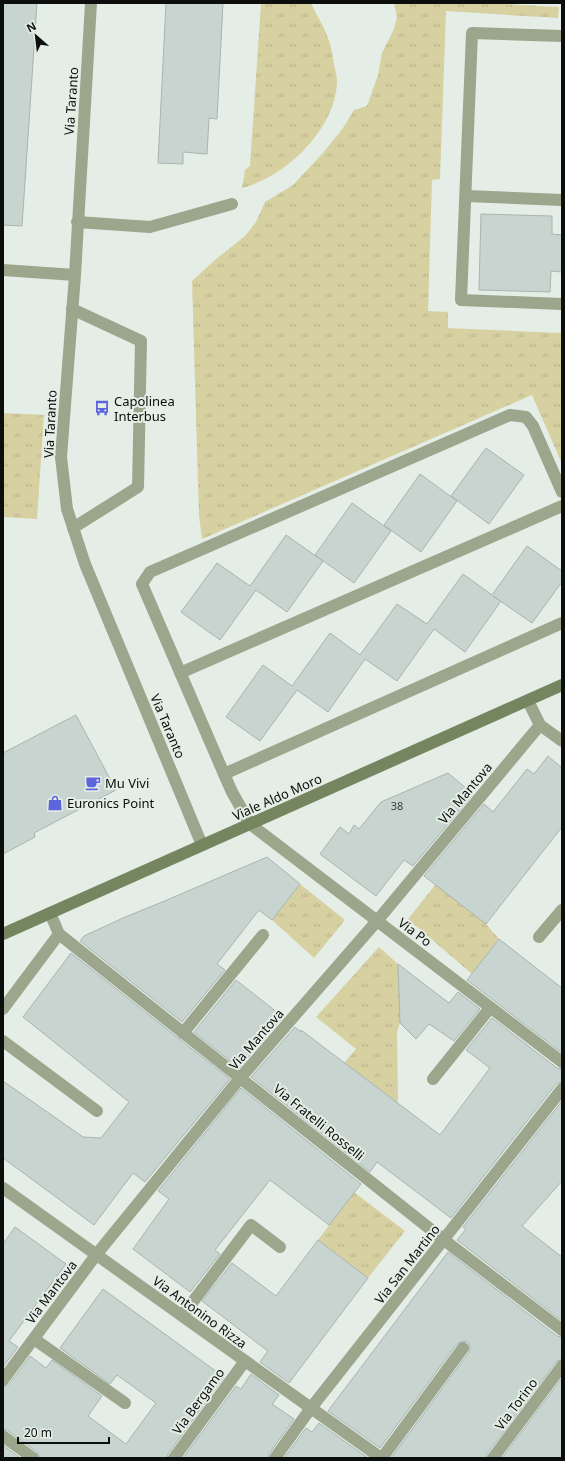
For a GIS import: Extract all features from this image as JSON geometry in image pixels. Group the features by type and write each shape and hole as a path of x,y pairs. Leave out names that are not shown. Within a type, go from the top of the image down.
{"street":[{"name":"Via Taranto","path":"91,3 75,275 61,457 67,508 85,564 202,845"},
{"path":"562,36 472,33 461,300 562,304"},
{"path":"466,196 562,200"},
{"path":"78,222 150,227 232,204"},
{"path":"3,270 75,275"},
{"path":"72,309 141,341 138,487 73,528"},
{"path":"250,824 232,792 142,584 150,572 510,415 526,417 533,426 562,492"},
{"path":"180,673 562,506"},
{"path":"224,774 562,622"},
{"name":"Viale Aldo Moro","path":"3,934 562,685"},
{"path":"528,701 540,724 562,741"},
{"name":"Via Mantova","path":"3,1380 96,1255 241,1077 377,921 540,724"},
{"name":"Via Po","path":"250,824 562,1062"},
{"path":"539,937 562,910"},
{"path":"3,1009 59,934 50,913"},
{"name":"Via Fratelli Rosselli","path":"59,934 183,1033 241,1077 444,1240 562,1330"},
{"path":"183,1033 263,935"},
{"path":"433,1079 490,1008"},
{"path":"3,1041 97,1111"},
{"name":"Via San Martino","path":"275,1458 312,1408 562,1089"},
{"name":"Via Antonino Rizza","path":"3,1188 381,1458"},
{"path":"182,1316 251,1225 280,1247"},
{"path":"34,1339 125,1403"},
{"path":"381,1458 463,1348"},
{"name":"Via Bergamo","path":"174,1458 245,1361"},
{"name":"Via Torino","path":"493,1458 562,1366"},
{"path":"3,1436 33,1458"}],"green space":[{"path":"261,3 311,3 328,39 337,80 335,98 328,116 319,132 306,148 291,162 275,173 259,182 242,188 245,170 250,166"},
{"path":"394,3 484,3 559,7 558,18 446,11 440,179 432,180 428,311 448,312 448,328 562,333 562,464 532,395 202,539 199,516 192,281 245,236 256,222 265,202 293,185 323,153 343,128 354,110 367,106 378,75 382,53 394,29 397,17"},
{"path":"3,413 44,415 37,519 3,517"},
{"path":"300,884 345,920 314,958 272,920"},
{"path":"436,884 486,924 499,939 472,974 408,919"},
{"path":"379,947 398,964 400,1023 397,1032 398,1103 344,1063 356,1049 316,1017"},
{"path":"354,1192 405,1231 368,1278 318,1240"}],"building":[{"path":"3,3 37,3 22,226 3,225"},
{"path":"166,3 223,3 217,119 209,118 207,154 183,152 183,164 158,163"},
{"path":"481,214 552,216 552,234 562,235 562,272 551,271 550,292 479,290"},
{"path":"486,448 524,475 489,524 451,496"},
{"path":"420,474 457,501 421,552 384,525"},
{"path":"352,503 391,531 354,583 315,555"},
{"path":"286,535 323,561 287,612 256,590 220,640 181,612 217,563 250,586"},
{"path":"527,546 562,571 562,582 532,623 501,601 465,652 434,629 397,681 365,659 328,712 297,690 260,741 226,717 263,665 292,686 330,633 360,655 397,604 427,624 463,574 492,595"},
{"path":"76,715 116,790 34,833 35,837 3,854 3,753"},
{"path":"548,756 562,768 562,827 486,924 424,876 484,804 493,812 527,769 534,774"},
{"path":"448,773 473,794 413,866 404,860 376,896 320,854 340,827 349,834 354,825 359,829 381,802"},
{"path":"267,857 300,884 272,920 259,910 217,964 225,970 182,1022 80,941 84,936 123,918"},
{"path":"499,939 562,988 562,1053 467,980"},
{"path":"71,953 230,1079 145,1182 133,1173 94,1225 3,1158 3,1081 83,1137 101,1138 129,1102 23,1017"},
{"path":"398,964 449,1003 458,992 480,1009 454,1041 429,1024 416,1039 400,1023"},
{"path":"236,980 283,1017 239,1068 194,1032"},
{"path":"492,1018 557,1068 562,1069 562,1082 556,1084 451,1218 377,1162 370,1172 251,1077 295,1027 440,1135 490,1068 466,1050"},
{"path":"241,1088 361,1184 329,1225 270,1180 215,1250 220,1254 190,1292 133,1249 169,1199 158,1191"},
{"path":"562,1101 562,1181 522,1226 562,1257 562,1321 457,1240 466,1229 463,1227"},
{"path":"15,1227 66,1264 9,1341 18,1347 3,1367 3,1244"},
{"path":"318,1240 368,1278 289,1383 260,1362 268,1351 202,1301 232,1263 276,1296"},
{"path":"448,1252 557,1336 562,1337 562,1359 556,1362 487,1454 486,1458 391,1458 469,1352 470,1348 468,1342 463,1341 457,1344 380,1448 328,1411"},
{"path":"103,1289 224,1377 168,1454 167,1458 40,1458 37,1452 7,1430 3,1429 3,1387 9,1384 30,1356 46,1368 52,1360 102,1396 88,1416 126,1444 156,1403 117,1375 110,1384 60,1348"},
{"path":"251,1374 279,1395 272,1404 294,1419 269,1454 268,1458 183,1458 236,1386 241,1389"},
{"path":"562,1378 562,1458 502,1458"},
{"path":"319,1423 368,1458 284,1458 306,1428 312,1432"},
{"path":"3,1445 20,1458 3,1458"}],"place":[{"name":"Capolinea Interbus","path":"102,408"},
{"name":"Mu Vivi","path":"93,783"},
{"name":"Euronics Point","path":"55,803"}]}
